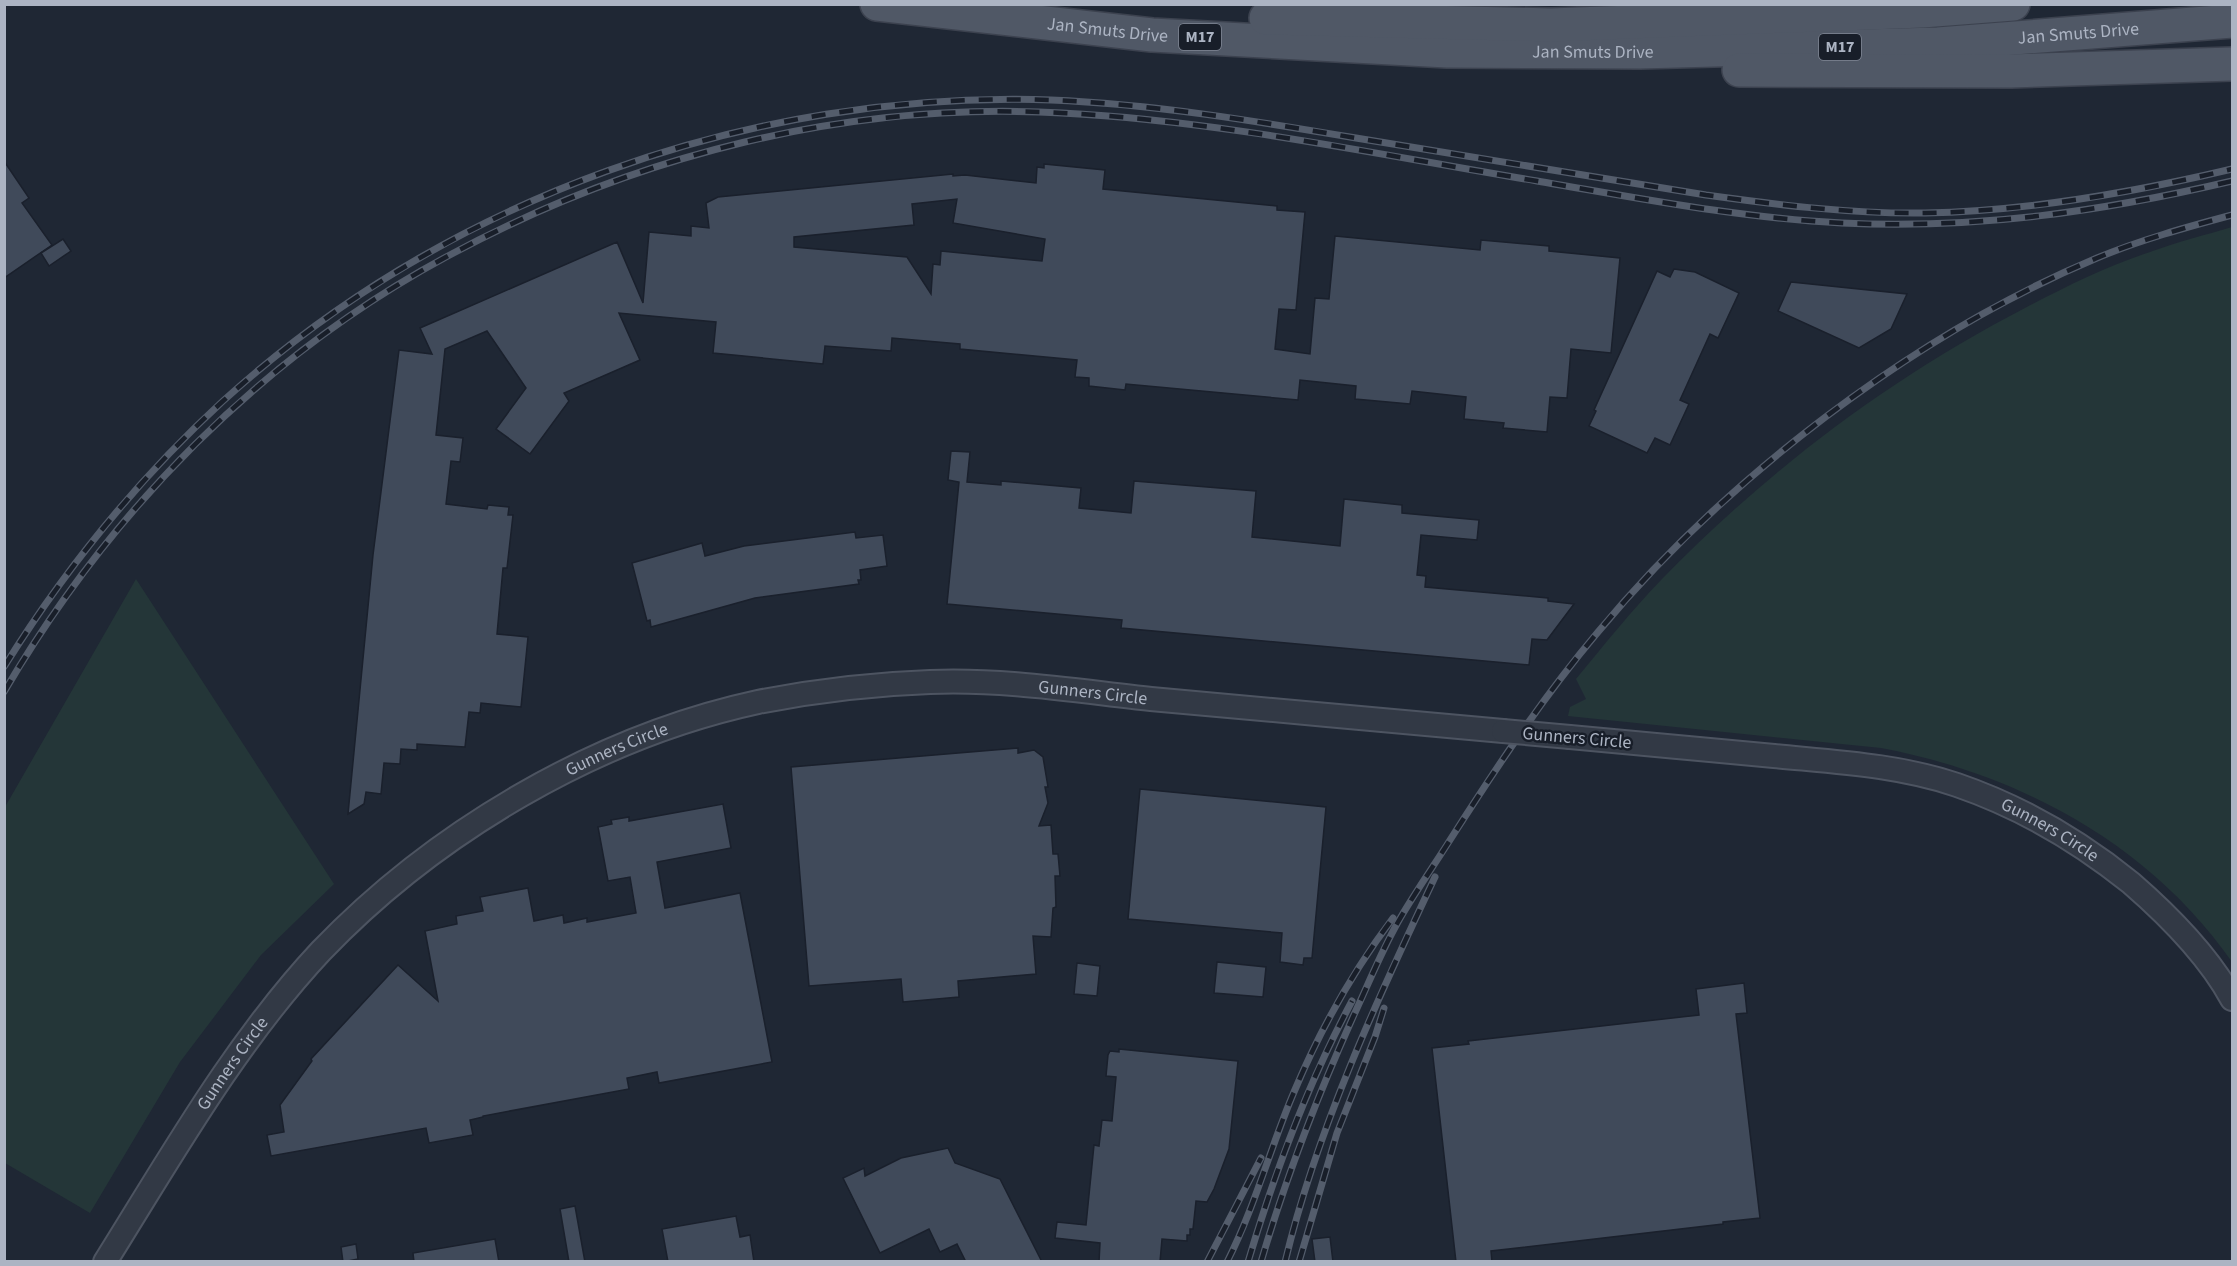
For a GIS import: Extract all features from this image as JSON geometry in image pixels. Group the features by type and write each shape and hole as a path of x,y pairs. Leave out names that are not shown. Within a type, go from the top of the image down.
{"main road":[{"name":"Jan Smuts Drive","path":"877,4 1152,35 1447,51 1640,52 1938,44 2232,21"},
{"path":"1778,17 1833,4"},
{"name":"Jan Smuts Drive","path":"954,13 1551,25 1922,11 2013,4"},
{"path":"1558,51 1697,68 1789,71 2011,71 2232,64"}],"street":[{"name":"Gunners Circle","path":"105,1262 229,1066 278,1001 322,951 372,903 416,866 497,808 577,765 622,746 681,725 756,703 876,685 932,682 997,683 1864,765 1925,776 1991,798 2018,810 2076,843 2114,869 2146,896 2186,938 2206,961 2232,999"}],"shaded area":[{"path":"2232,227 2232,962 2199,920 2162,882 2121,849 2078,820 2031,796 1983,776 1932,760 1881,748 1568,716 1570,707 1586,699 1576,679 1651,591 1702,539 1744,501 1833,429 1926,365 1975,335 2055,292 2134,258"},
{"path":"136,579 334,884 261,955 180,1062 90,1213 5,1163 5,807"}],"building":[{"path":"4,161 29,198 22,203 52,245 4,278"},
{"path":"1044,164 1105,170 1103,189 1277,206 1277,210 1305,212 1296,310 1279,309 1275,349 1310,354 1315,298 1329,299 1335,236 1480,250 1481,240 1549,246 1549,251 1620,258 1611,353 1571,349 1567,398 1550,397 1547,432 1503,428 1504,423 1464,419 1466,397 1412,391 1410,404 1355,399 1356,386 1300,380 1298,400 1126,384 1125,390 1089,386 1089,378 1075,377 1077,360 960,349 960,344 892,338 891,351 825,346 823,364 713,353 716,322 619,313 640,360 564,393 569,401 530,454 496,429 526,388 487,331 445,349 436,435 463,438 460,462 451,461 446,504 487,509 488,505 509,507 508,515 513,515 507,568 503,568 497,634 528,637 521,707 481,703 480,713 469,712 465,747 417,744 417,750 401,749 400,764 384,763 381,794 366,792 364,804 348,814 373,555 399,350 432,354 420,328 617,242 643,303 649,232 691,236 691,226 709,228 706,203 718,197 953,174 953,176 965,175 1036,183 1037,167 1044,168","holes":["957,199 953,223 1045,239 1042,261 941,251 940,265 933,264 931,294 907,257 794,247 794,237 914,225 912,204"]},
{"path":"63,239 71,251 49,266 41,253"},
{"path":"1674,269 1695,272 1739,293 1718,338 1710,334 1680,400 1689,404 1670,445 1655,438 1647,453 1589,426 1596,411 1594,410 1657,271 1670,277"},
{"path":"1791,282 1907,294 1891,329 1859,348 1778,311"},
{"path":"951,451 970,452 967,482 1001,485 1001,481 1081,488 1079,508 1131,513 1134,481 1256,491 1252,537 1340,546 1344,499 1402,505 1402,513 1479,520 1477,540 1421,535 1417,575 1426,576 1425,587 1548,598 1548,601 1574,604 1547,640 1532,639 1529,665 1121,628 1122,620 947,604 959,482 948,480"},
{"path":"855,532 856,538 883,535 887,566 860,570 859,584 755,598 651,627 650,620 647,621 632,563 702,543 705,556 744,546"},
{"path":"1018,748 1018,753 1034,750 1043,757 1048,803 1039,826 1051,825 1053,854 1058,854 1060,876 1055,876 1056,907 1053,908 1051,937 1033,936 1036,974 958,981 959,997 903,1002 901,979 809,986 791,767"},
{"path":"1140,789 1326,807 1312,958 1304,958 1303,965 1280,962 1282,933 1128,919"},
{"path":"723,804 731,848 657,862 665,908 740,893 772,1062 659,1083 657,1072 627,1078 629,1089 470,1120 473,1135 429,1143 426,1128 271,1156 267,1135 284,1132 280,1105 312,1061 311,1059 398,965 438,1001 425,931 457,924 456,916 483,911 480,897 528,888 534,921 563,915 564,923 587,918 587,922 636,913 630,877 608,881 598,827 612,824 611,820 629,817 629,821"},
{"path":"1217,962 1266,967 1263,997 1214,993"},
{"path":"1077,963 1100,966 1097,996 1074,994"},
{"path":"1744,983 1747,1013 1736,1014 1760,1218 1491,1251 1492,1262 1456,1262 1432,1048 1469,1044 1468,1041 1699,1015 1696,989"},
{"path":"1119,1049 1238,1061 1229,1149 1214,1189 1207,1202 1196,1201 1193,1229 1190,1229 1190,1235 1187,1235 1187,1241 1162,1239 1160,1262 1099,1262 1100,1243 1055,1238 1057,1222 1086,1225 1094,1145 1099,1146 1102,1120 1112,1121 1116,1077 1106,1076 1108,1055 1110,1051 1119,1052"},
{"path":"948,1148 955,1163 1000,1179 1042,1262 966,1262 957,1244 940,1252 929,1229 880,1253 843,1178 864,1168 865,1176 901,1158"},
{"path":"575,1206 585,1262 569,1262 560,1209"},
{"path":"736,1216 740,1237 750,1235 754,1262 668,1262 662,1229"},
{"path":"1330,1237 1333,1262 1315,1262 1312,1239"},
{"path":"495,1239 499,1262 414,1262 413,1253"},
{"path":"356,1244 358,1259 343,1262 341,1247"}],"railway":[{"path":"4,667 52,595 132,494 223,401 311,329 405,267 504,214 608,171 716,137 826,114 938,102 1051,100 1089,102 1166,109 1242,120 1706,195 1816,208 1898,213 1964,212 2041,205 2156,186 2232,169"},
{"path":"4,692 46,625 92,562 142,501 195,444 253,391 314,342 378,297 446,257 518,221 591,190 667,163 744,142 822,126 901,116 982,112 1062,113 1122,117 1301,140 1689,206 1766,217 1842,223 1942,223 2039,216 2135,201 2232,181"},
{"path":"1261,1262 1292,1168 1327,1077 1398,922 1485,786 1539,707 1598,632 1648,575 1763,467 1826,416 1959,327 2028,290 2113,251 2232,215"},
{"path":"1285,1262 1298,1212 1331,1114 1370,1018 1435,877"},
{"path":"1227,1262 1246,1220 1285,1113 1315,1046 1351,980 1393,918"},
{"path":"1248,1262 1293,1129 1352,1001"},
{"path":"1299,1262 1337,1133 1384,1008"},
{"path":"1207,1262 1261,1158"}]}
